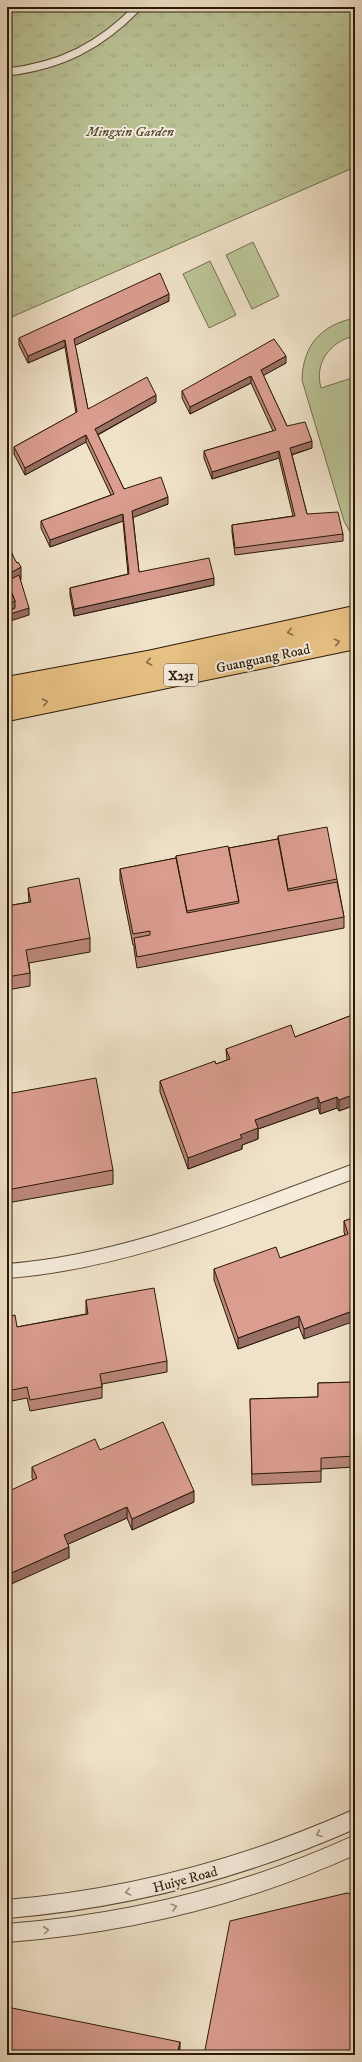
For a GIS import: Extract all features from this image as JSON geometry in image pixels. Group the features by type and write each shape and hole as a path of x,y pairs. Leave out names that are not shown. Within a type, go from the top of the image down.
{"main road":[{"name":"Guanguang Road","path":"7,688 153,661 355,617"},
{"name":"Guanguang Road","path":"7,710 355,638"}],"street":[{"path":"7,1271 30,1269 105,1256 176,1236 355,1171"},
{"name":"Huiye Road","path":"7,1909 88,1900 151,1888 216,1871 279,1850 355,1819"},
{"name":"Huiye Road","path":"7,1933 91,1924 156,1912 223,1894 288,1873 355,1845"}],"lane":[{"path":"7,72 52,64 75,54 102,39 138,7"}],"green space":[{"name":"Mingxin Garden","path":"7,7 355,7 355,167 7,319"},
{"path":"253,242 279,296 252,309 226,255"},
{"path":"210,261 236,315 209,328 183,274"},
{"path":"355,318 355,336 338,343 331,348 322,362 319,379 321,388 355,377 355,541 344,521 302,380 306,357 316,338 333,326 343,321"}],"building":[{"path":"160,273 169,294 74,339 88,409 147,377 156,395 95,429 124,489 161,477 168,497 132,511 139,572 209,558 214,578 74,609 70,588 129,574 123,514 50,540 41,521 114,494 86,435 25,468 14,447 77,412 65,340 28,356 19,338"},
{"path":"274,339 286,356 261,370 287,426 305,422 312,441 290,448 307,514 338,512 343,534 235,548 232,525 295,516 279,451 212,472 204,451 276,430 251,376 190,407 182,391"},
{"path":"7,538 13,556 7,546"},
{"path":"7,546 21,567 7,575"},
{"path":"19,575 29,608 7,615 7,611 15,608 15,601 7,581"},
{"path":"7,584 15,601 7,604"},
{"path":"327,827 337,879 288,889 278,836"},
{"path":"278,839 288,891 337,882 344,917 137,957 134,938 150,935 150,931 133,934 120,869 176,858 187,913 239,903 229,848"},
{"path":"228,846 239,901 187,911 176,856"},
{"path":"79,878 90,938 26,950 30,973 7,977 7,906 31,902 28,888"},
{"path":"355,1014 355,1094 339,1100 337,1097 320,1103 318,1097 255,1120 258,1128 240,1135 242,1138 188,1158 160,1081 215,1061 216,1064 230,1059 226,1049 291,1025 295,1037"},
{"path":"96,1078 113,1170 7,1190 7,1094"},
{"path":"355,1217 355,1310 304,1329 299,1316 238,1338 214,1269 276,1247 280,1258 348,1234 344,1221"},
{"path":"154,1288 167,1361 100,1374 102,1387 30,1400 27,1387 7,1391 7,1317 15,1315 17,1327 88,1314 86,1300"},
{"path":"355,1382 355,1456 321,1458 321,1471 252,1474 250,1399 318,1397 318,1383"},
{"path":"163,1422 194,1491 132,1519 127,1507 64,1535 69,1547 7,1575 7,1492 37,1478 32,1467 95,1439 100,1450"},
{"path":"347,1893 355,1895 355,2055 204,2055 230,1921"},
{"path":"7,2007 180,2042 177,2055 7,2055"}]}
